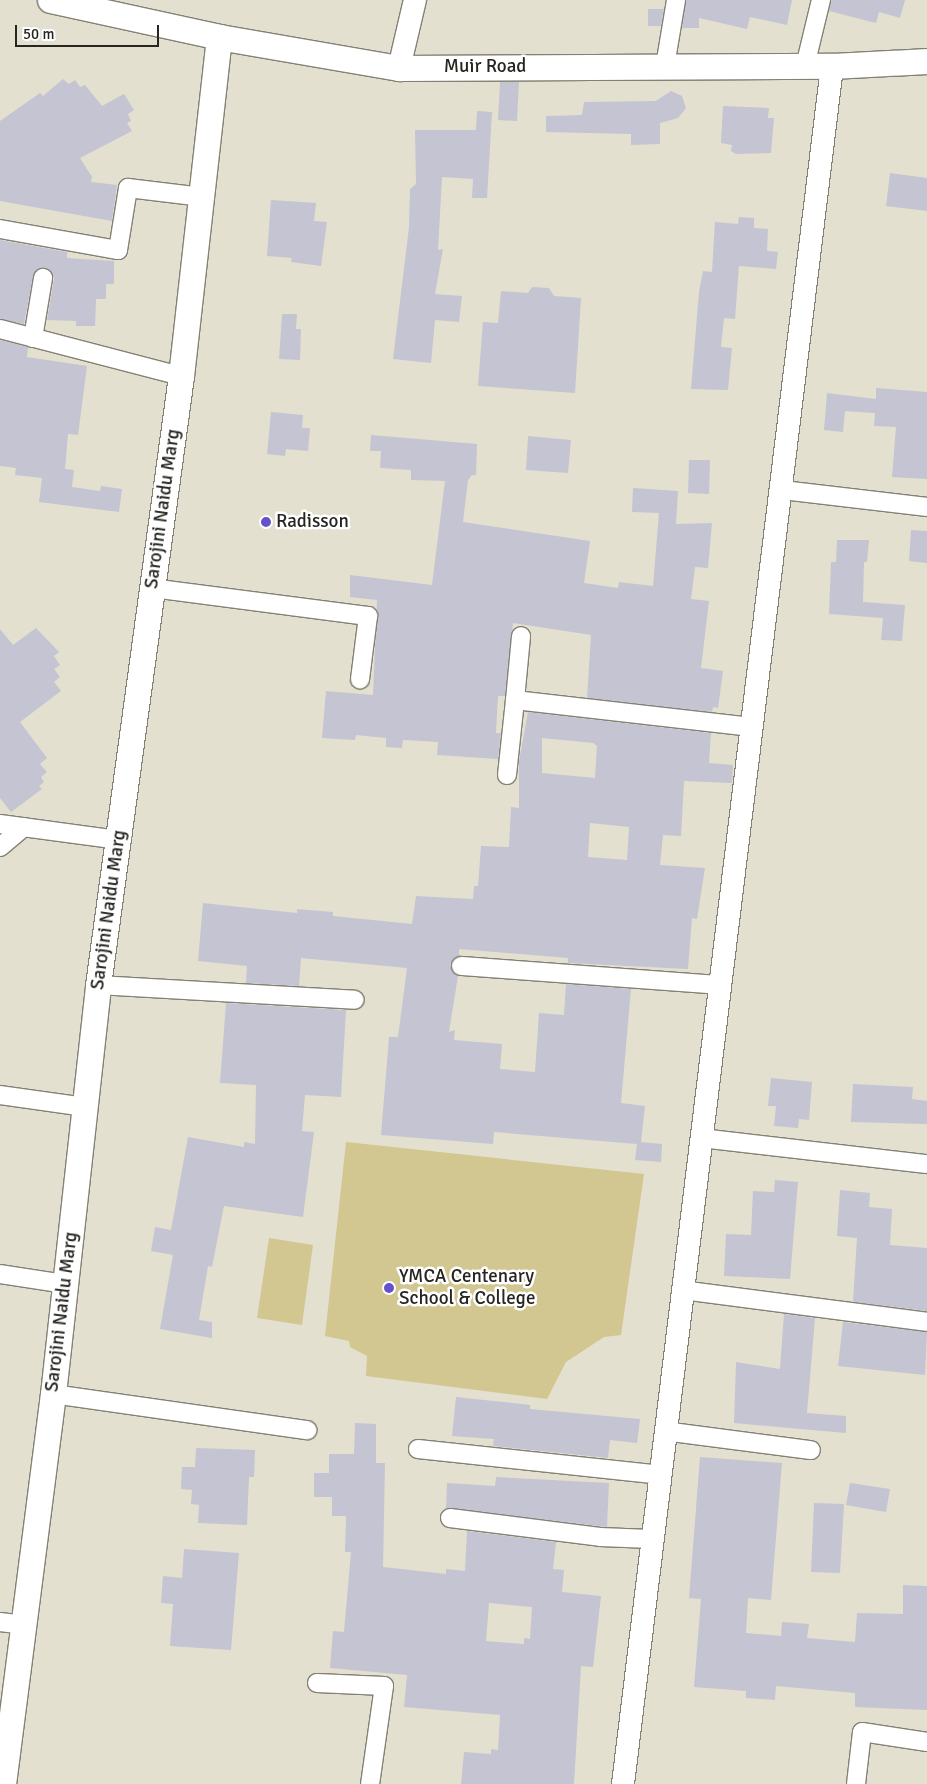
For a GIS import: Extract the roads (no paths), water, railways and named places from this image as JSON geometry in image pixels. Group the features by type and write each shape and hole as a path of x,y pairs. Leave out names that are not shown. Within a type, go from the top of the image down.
{"main road":[{"name":"Muir Road","path":"50,0 219,37 399,68 832,66 927,59"},
{"name":"Sarojini Naidu Marg","path":"3,1784 12,1623 53,1394 98,985 181,376 219,37"}],"street":[{"path":"399,68 415,0"},
{"path":"665,66 676,0"},
{"path":"805,66 821,0"},
{"path":"623,1784 700,1138 751,727 783,490 832,66"},
{"path":"0,229 118,250 128,188 202,197"},
{"path":"33,338 43,278"},
{"path":"0,329 181,376"},
{"path":"783,490 927,507"},
{"path":"152,588 368,616 360,679"},
{"path":"507,775 521,636"},
{"path":"515,700 751,727"},
{"path":"0,824 118,840"},
{"path":"0,847 24,828"},
{"path":"461,966 719,985"},
{"path":"98,985 355,1000"},
{"path":"0,1095 85,1107"},
{"path":"700,1138 927,1164"},
{"path":"0,1274 65,1284"},
{"path":"682,1290 927,1322"},
{"path":"53,1394 307,1430"},
{"path":"664,1431 811,1450"},
{"path":"418,1449 660,1475"},
{"path":"450,1518 600,1537 652,1539"},
{"path":"317,1683 384,1686 370,1784"},
{"path":"856,1784 862,1732 927,1742"}],"place":[{"name":"Radisson","path":"266,522"},
{"name":"YMCA Centenary School & College","path":"389,1288"}]}
